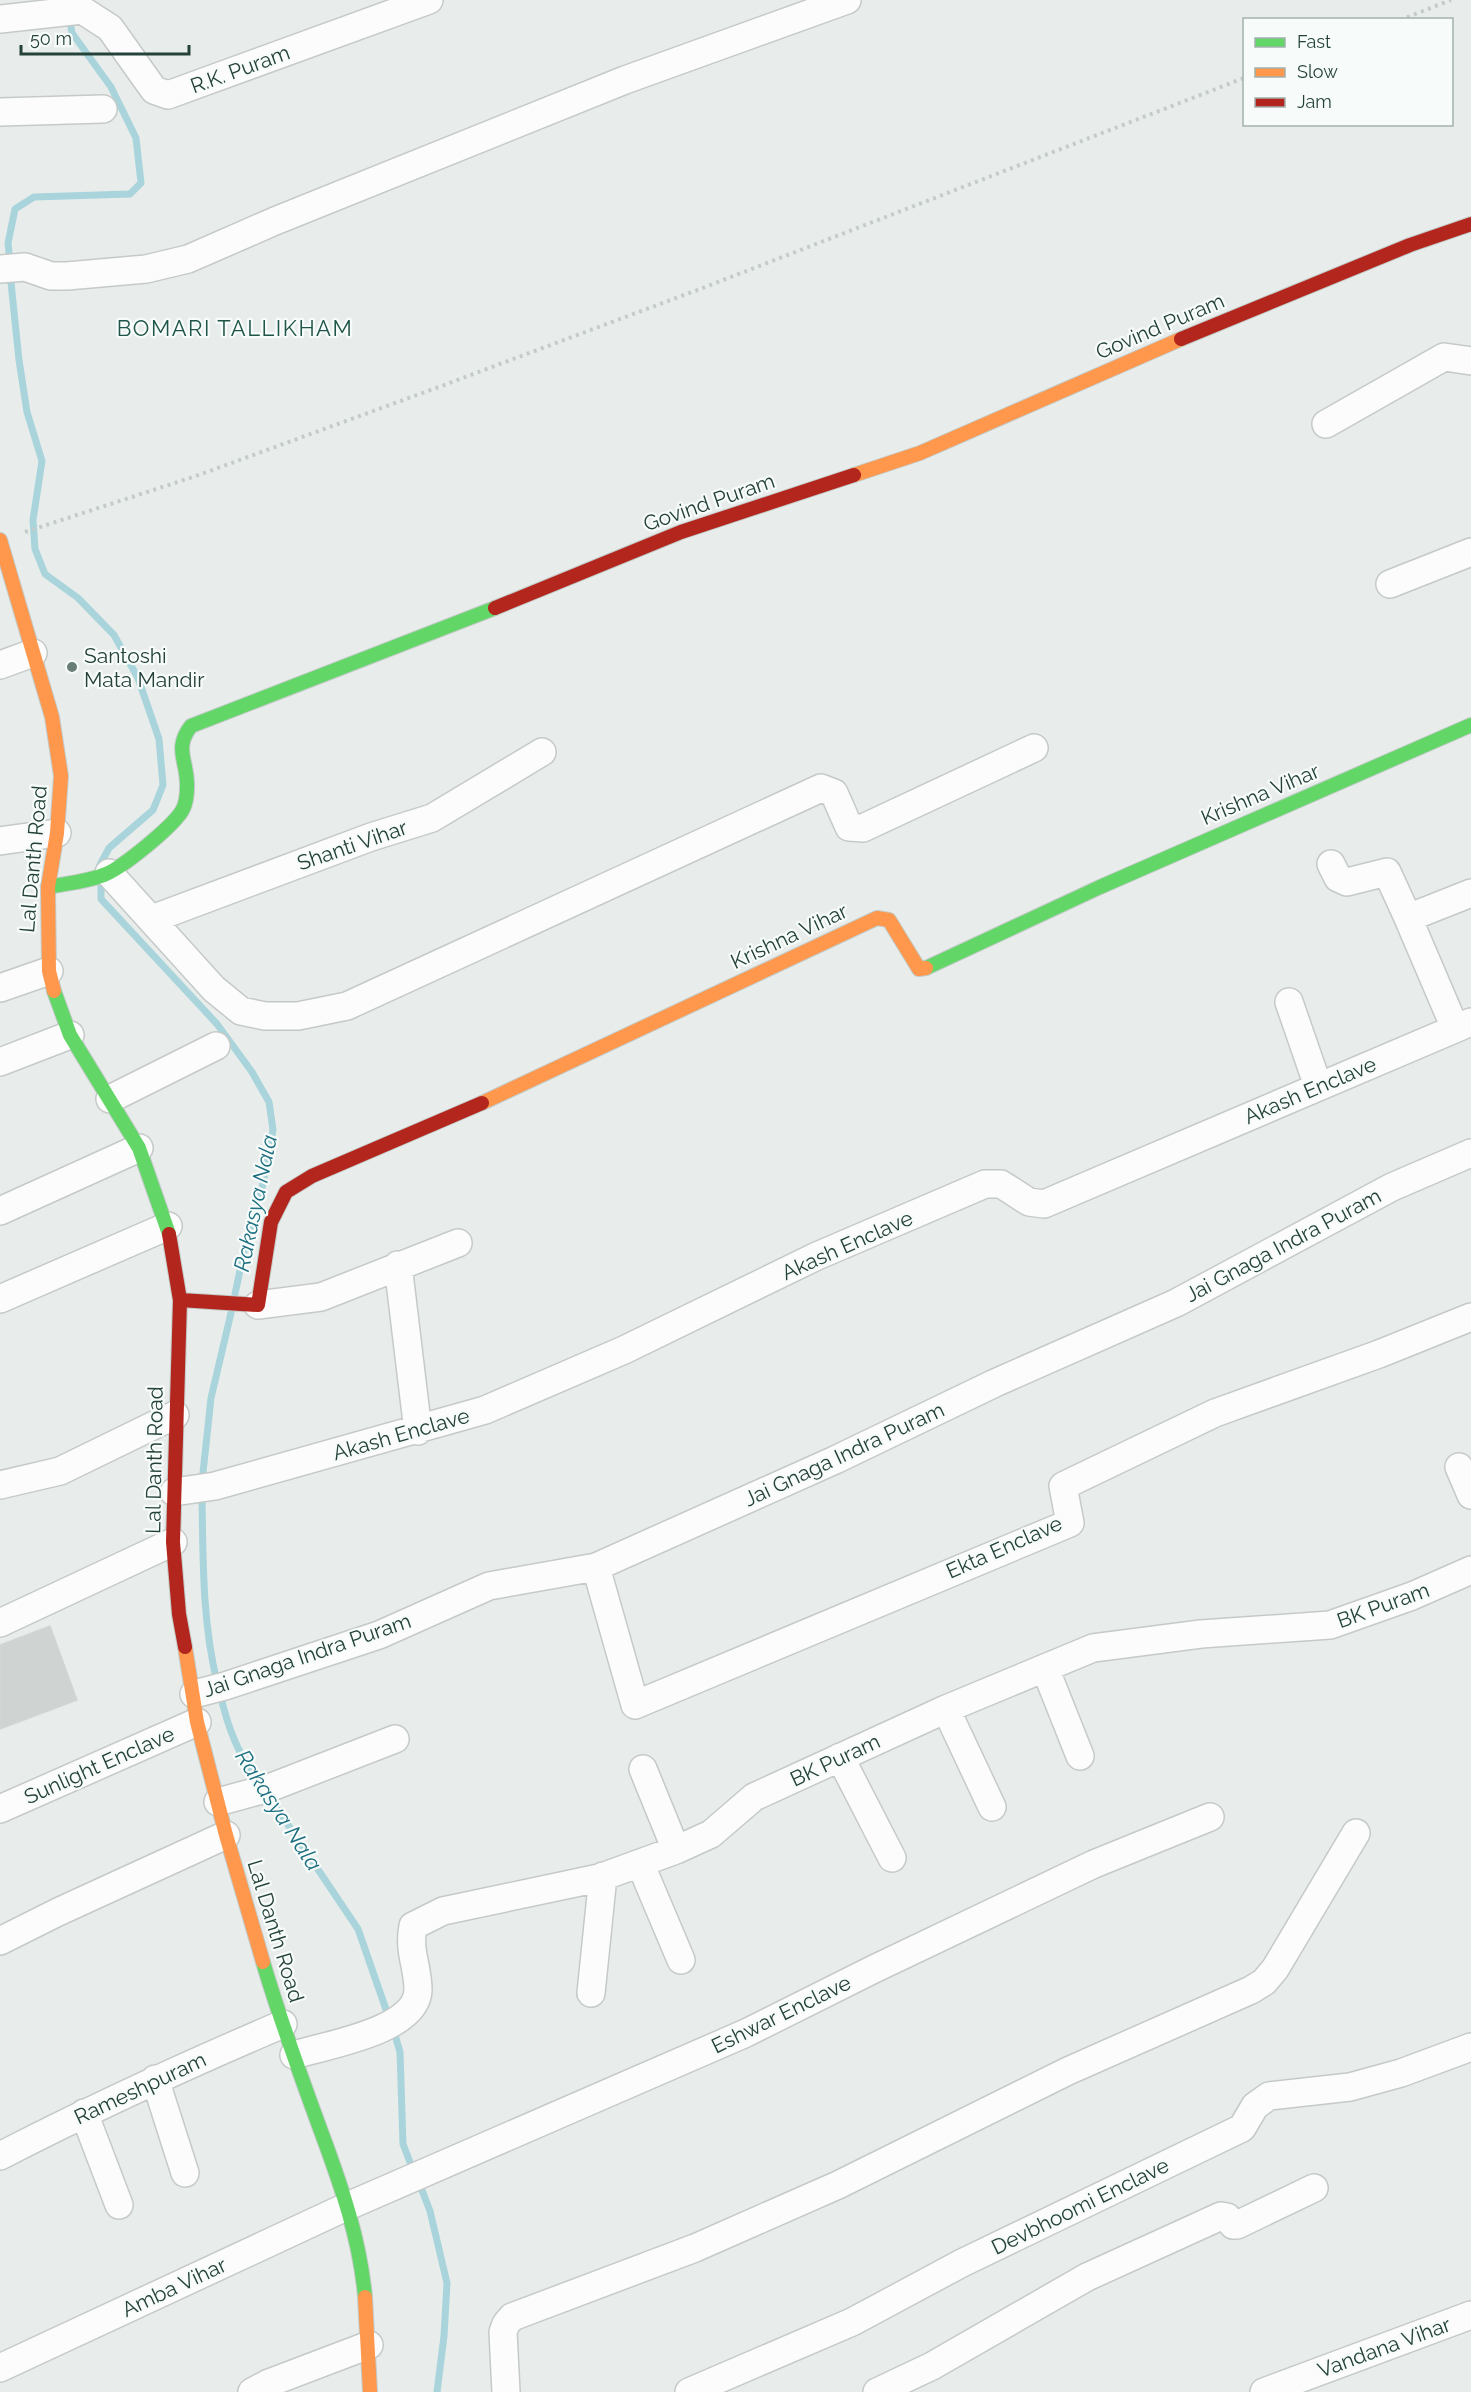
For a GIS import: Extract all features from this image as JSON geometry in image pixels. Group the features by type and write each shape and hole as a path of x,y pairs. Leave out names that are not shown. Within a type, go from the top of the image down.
{"street":[{"name":"R.K. Puram","path":"74,8 110,28 154,90 168,95 429,0"},
{"path":"9,268 51,276 67,276 146,269 188,259 275,221 625,80 847,0"},
{"path":"0,19 74,8"},
{"path":"0,112 103,109"},
{"name":"Govind Puram","path":"48,886 96,877 173,824 183,810 187,780 180,745 183,734 190,726 486,612 681,532 920,453 1175,341 1410,245 1471,224"},
{"path":"1326,424 1444,357 1471,361"},
{"name":"Lal Danth Road","path":"0,540 52,717 61,776 57,833 48,886 49,971 57,1003 70,1035 139,1148 168,1226 180,1300 175,1415 194,1490 173,1542 179,1614 209,1690 197,1722 226,1835 283,2024 348,2206 362,2263 369,2345 370,2392"},
{"path":"1390,584 1471,552"},
{"path":"0,665 33,652"},
{"name":"Krishna Vihar","path":"254,1306 271,1222 286,1191 312,1176 441,1122 877,918 889,920 919,969 928,968 1100,886 1471,725"},
{"path":"96,877 152,919 214,988 241,1011 265,1016 298,1016 347,1006 821,788 834,793 849,827 863,828 1034,748"},
{"name":"Shanti Vihar","path":"152,919 371,837 432,818 542,752"},
{"path":"0,841 57,833"},
{"path":"1331,864 1338,878 1347,882 1386,872 1463,1025"},
{"path":"1408,918 1471,892"},
{"path":"0,988 49,971"},
{"path":"1289,1002 1318,1086"},
{"name":"Akash Enclave","path":"194,1490 418,1431 485,1410 624,1350 817,1257 985,1184 1001,1184 1029,1202 1044,1204 1463,1025"},
{"path":"0,1062 70,1035"},
{"path":"110,1099 216,1046"},
{"path":"0,1211 139,1148"},
{"name":"Jai Gnaga Indra Puram","path":"209,1690 379,1635 489,1586 596,1567 835,1460 995,1383 1176,1303 1392,1187 1471,1153"},
{"path":"0,1299 168,1226"},
{"path":"180,1300 254,1306 321,1297 458,1243"},
{"path":"398,1265 418,1431"},
{"name":"Ekta Enclave","path":"596,1567 635,1705 1070,1523 1063,1486 1158,1439 1234,1406 1379,1354 1471,1317"},
{"path":"0,1485 60,1471 175,1415"},
{"path":"1459,1467 1471,1495"},
{"path":"0,1623 173,1542"},
{"name":"BK Puram","path":"294,2055 389,2025 415,2006 418,1991 410,1943 413,1926 443,1911 603,1876 676,1850 711,1834 754,1797 946,1708 1093,1648 1201,1634 1330,1625 1412,1596 1471,1570"},
{"path":"1045,1668 1080,1756"},
{"path":"946,1708 992,1807"},
{"name":"Sunlight Enclave","path":"0,1809 197,1722"},
{"path":"218,1802 264,1789 395,1739"},
{"path":"840,1757 892,1858"},
{"path":"643,1769 676,1850"},
{"name":"Eshwar Enclave","path":"348,2206 746,2033 1094,1864 1210,1817"},
{"path":"506,2392 504,2332 506,2324 512,2317 695,2248 828,2190 1068,2072 1251,1990 1264,1982 1275,1969 1356,1833"},
{"path":"0,1941 57,1912 226,1835"},
{"path":"640,1863 681,1960"},
{"path":"591,1993 603,1876"},
{"name":"Rameshpuram","path":"0,2156 84,2112 283,2024"},
{"name":"Devbhoomi Enclave","path":"689,2392 852,2322 962,2263 1242,2128 1255,2106 1269,2096 1350,2088 1401,2073 1471,2047"},
{"path":"155,2079 185,2173"},
{"path":"84,2112 119,2205"},
{"path":"877,2392 932,2366 1087,2277 1221,2216 1227,2217 1233,2225 1238,2225 1314,2188"},
{"name":"Amba Vihar","path":"0,2368 348,2206"},
{"name":"Vandana Vihar","path":"1264,2392 1471,2315"},
{"path":"252,2392 269,2383 369,2345"}],"path":[{"path":"1405,18 1451,0"},
{"path":"35,528 196,476 513,359 1243,79"}],"building":[{"path":"50,1626 77,1700 0,1729 0,1645"}],"waterway":[{"name":"Rakasya Nala","path":"10,262 8,243 15,209 34,197 130,194 141,183 136,138 111,87 72,33 69,16"},
{"name":"Rakasya Nala","path":"10,273 27,412 42,461 33,520 35,549 45,574 78,598 114,635 138,678 159,739 163,785 153,810 109,848 100,865"},
{"name":"Rakasya Nala","path":"101,885 101,899 217,1024 252,1072 269,1102 273,1130 262,1188 246,1242 235,1294"},
{"name":"Rakasya Nala","path":"202,1482 211,1398 231,1313"},
{"name":"Rakasya Nala","path":"202,1494 206,1612 217,1682"},
{"name":"Rakasya Nala","path":"220,1693 235,1741 260,1784"},
{"name":"Rakasya Nala","path":"268,1795 358,1929 389,2018"},
{"name":"Rakasya Nala","path":"393,2028 400,2052 403,2144 413,2170"},
{"name":"Rakasya Nala","path":"418,2180 430,2211 447,2283 444,2336 437,2392"}],"traffic: fast":[{"path":"48,887 92,879 114,870 148,845 178,816 186,801 187,778 182,749 191,726 495,608"},
{"path":"926,968 1100,887 1471,725"},
{"path":"54,991 70,1035 139,1148 169,1234"},
{"path":"263,1962 343,2194 359,2255 365,2297"}],"traffic: slow":[{"path":"854,475 920,453 1181,339"},
{"path":"0,540 52,717 61,776 57,833 48,887 49,971 54,991"},
{"path":"482,1103 877,918 889,920 919,969 926,968"},
{"path":"185,1647 197,1722 226,1835 263,1962"},
{"path":"365,2297 370,2392"}],"traffic: jam":[{"path":"1181,339 1410,245 1471,224"},
{"path":"495,608 681,532 854,475"},
{"path":"180,1300 258,1305 271,1222 286,1192 312,1176 482,1103"},
{"path":"169,1234 180,1300 173,1542 179,1614 185,1647"}],"place":[{"name":"Santoshi Mata Mandir","path":"72,667"}],"district":[{"name":"BOMARI TALLIKHAM","path":"235,328"}]}
